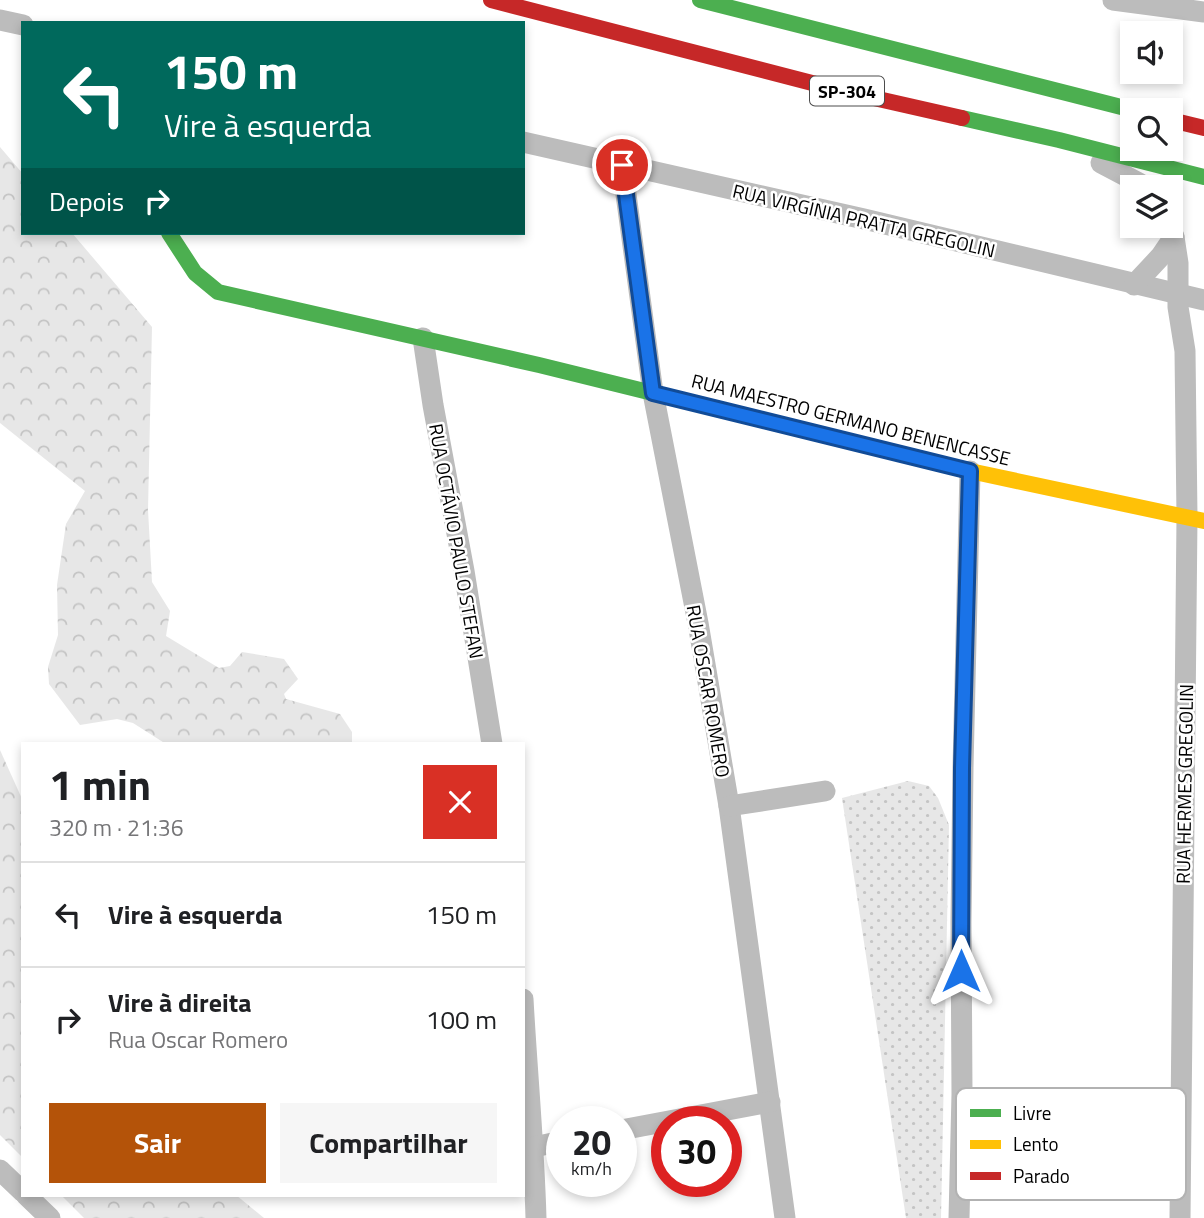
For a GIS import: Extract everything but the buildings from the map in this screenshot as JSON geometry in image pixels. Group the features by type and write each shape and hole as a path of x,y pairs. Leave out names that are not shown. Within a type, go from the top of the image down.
{"main road":[{"name":"SP-304","path":"491,0 843,90 1204,177"},
{"name":"SP-304","path":"700,0 1120,107"},
{"path":"787,6 846,38"},
{"path":"1183,123 1204,128"},
{"name":"RUA MAESTRO GERMANO BENENCASSE","path":"170,235 193,271 204,283 218,292 423,338 970,471 1195,519"}],"street":[{"path":"1112,0 1204,12"},
{"path":"0,20 21,24"},
{"path":"1059,141 1124,175"},
{"name":"RUA VIRGÍNIA PRATTA GREGOLIN","path":"525,142 878,222 1204,301"},
{"name":"RUA OSCAR ROMERO","path":"622,165 653,393 698,623 729,806 785,1218"},
{"path":"1134,285 1161,256 1169,238"},
{"name":"RUA HERMES GREGOLIN","path":"1173,238 1178,263 1178,307 1185,351 1195,519 1183,1088"},
{"name":"RUA HERMES GREGOLIN","path":"1185,351 1204,301"},
{"name":"RUA OCTÁVIO PAULO STEFAN","path":"423,338 492,742"},
{"path":"962,1088 962,768 970,471"},
{"path":"729,806 825,791"},
{"path":"525,1059 527,1119 534,1147 536,1218"},
{"path":"637,1127 769,1102"},
{"path":"534,1147 546,1144"},
{"path":"0,1170 21,1189"},
{"path":"29,1197 50,1218"},
{"path":"959,1200 959,1218"},
{"name":"RUA HERMES GREGOLIN","path":"1180,1200 1180,1218"}],"green space":[{"path":"0,147 21,172 21,235 74,235 152,327 148,510 152,582 170,611 166,636 219,668 230,666 242,652 284,659 298,679 284,694 286,699 340,714 352,732 352,742 163,742 133,723 117,719 80,725 49,684 48,667 58,635 57,585 66,524 85,491 0,423"},
{"path":"0,750 21,797 21,1156 0,1135"},
{"path":"908,781 929,786 938,798 949,825 941,1218 906,1218 842,798"},
{"path":"63,1197 238,1197 264,1218 84,1218"}],"traffic: fast":[{"path":"700,0 1120,107"},
{"path":"962,118 1204,177"},
{"path":"170,235 195,273 218,292 539,365 835,438"}],"traffic: slow":[{"path":"835,438 970,471 1204,521"}],"traffic: jam":[{"path":"491,0 843,91 962,118"},
{"path":"1183,123 1204,128"}],"route":[{"path":"622,165 653,393 970,471 962,768 961,971"}]}
